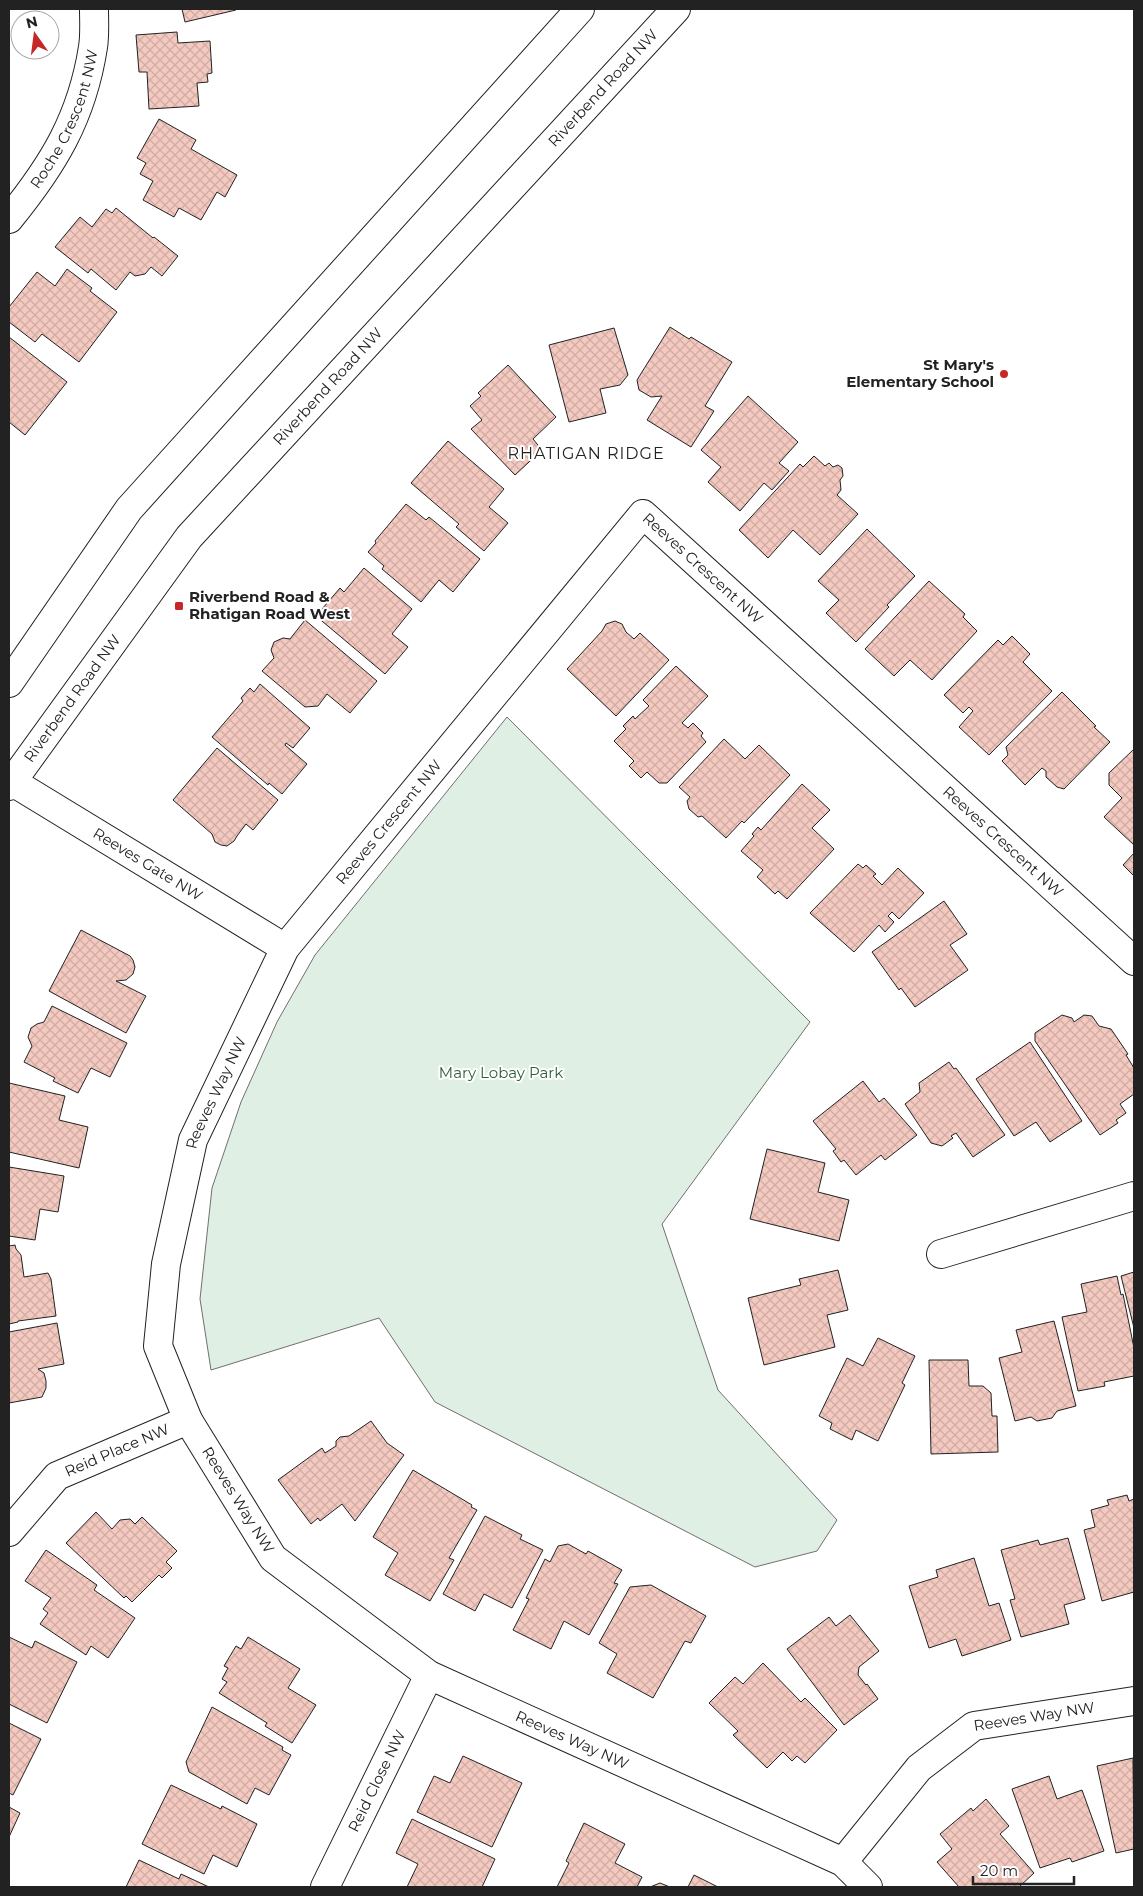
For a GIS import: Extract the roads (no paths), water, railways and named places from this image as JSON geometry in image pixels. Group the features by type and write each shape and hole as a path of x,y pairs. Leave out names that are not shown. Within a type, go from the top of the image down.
{"street":[{"name":"Roche Crescent NW","path":"9,218 36,186 63,142 82,100 93,46 94,9"},
{"path":"9,683 129,510 580,9"},
{"name":"Riverbend Road NW","path":"10,782 189,537 676,9"},
{"name":"Reeves Crescent NW","path":"285,948 643,514 1134,961"},
{"name":"Reeves Gate NW","path":"10,782 285,948"},
{"name":"Reeves Way NW","path":"285,948 193,1140 166,1264 158,1346 188,1420 273,1558 429,1676 843,1862 868,1887"},
{"path":"941,1254 1134,1196"},
{"name":"Reid Place NW","path":"9,1532 57,1476 188,1420"},
{"name":"Reid Close NW","path":"325,1887 429,1676"},
{"name":"Reeves Way NW","path":"843,1862 919,1768 974,1726 1134,1701"}],"place":[{"name":"St Mary's Elementary School","path":"1004,374"},
{"name":"Riverbend Road & Rhatigan Road West","path":"179,606"}],"district":[{"name":"RHATIGAN RIDGE","path":"586,453"}],"park label":[{"name":"Mary Lobay Park","path":"501,1073"}]}
